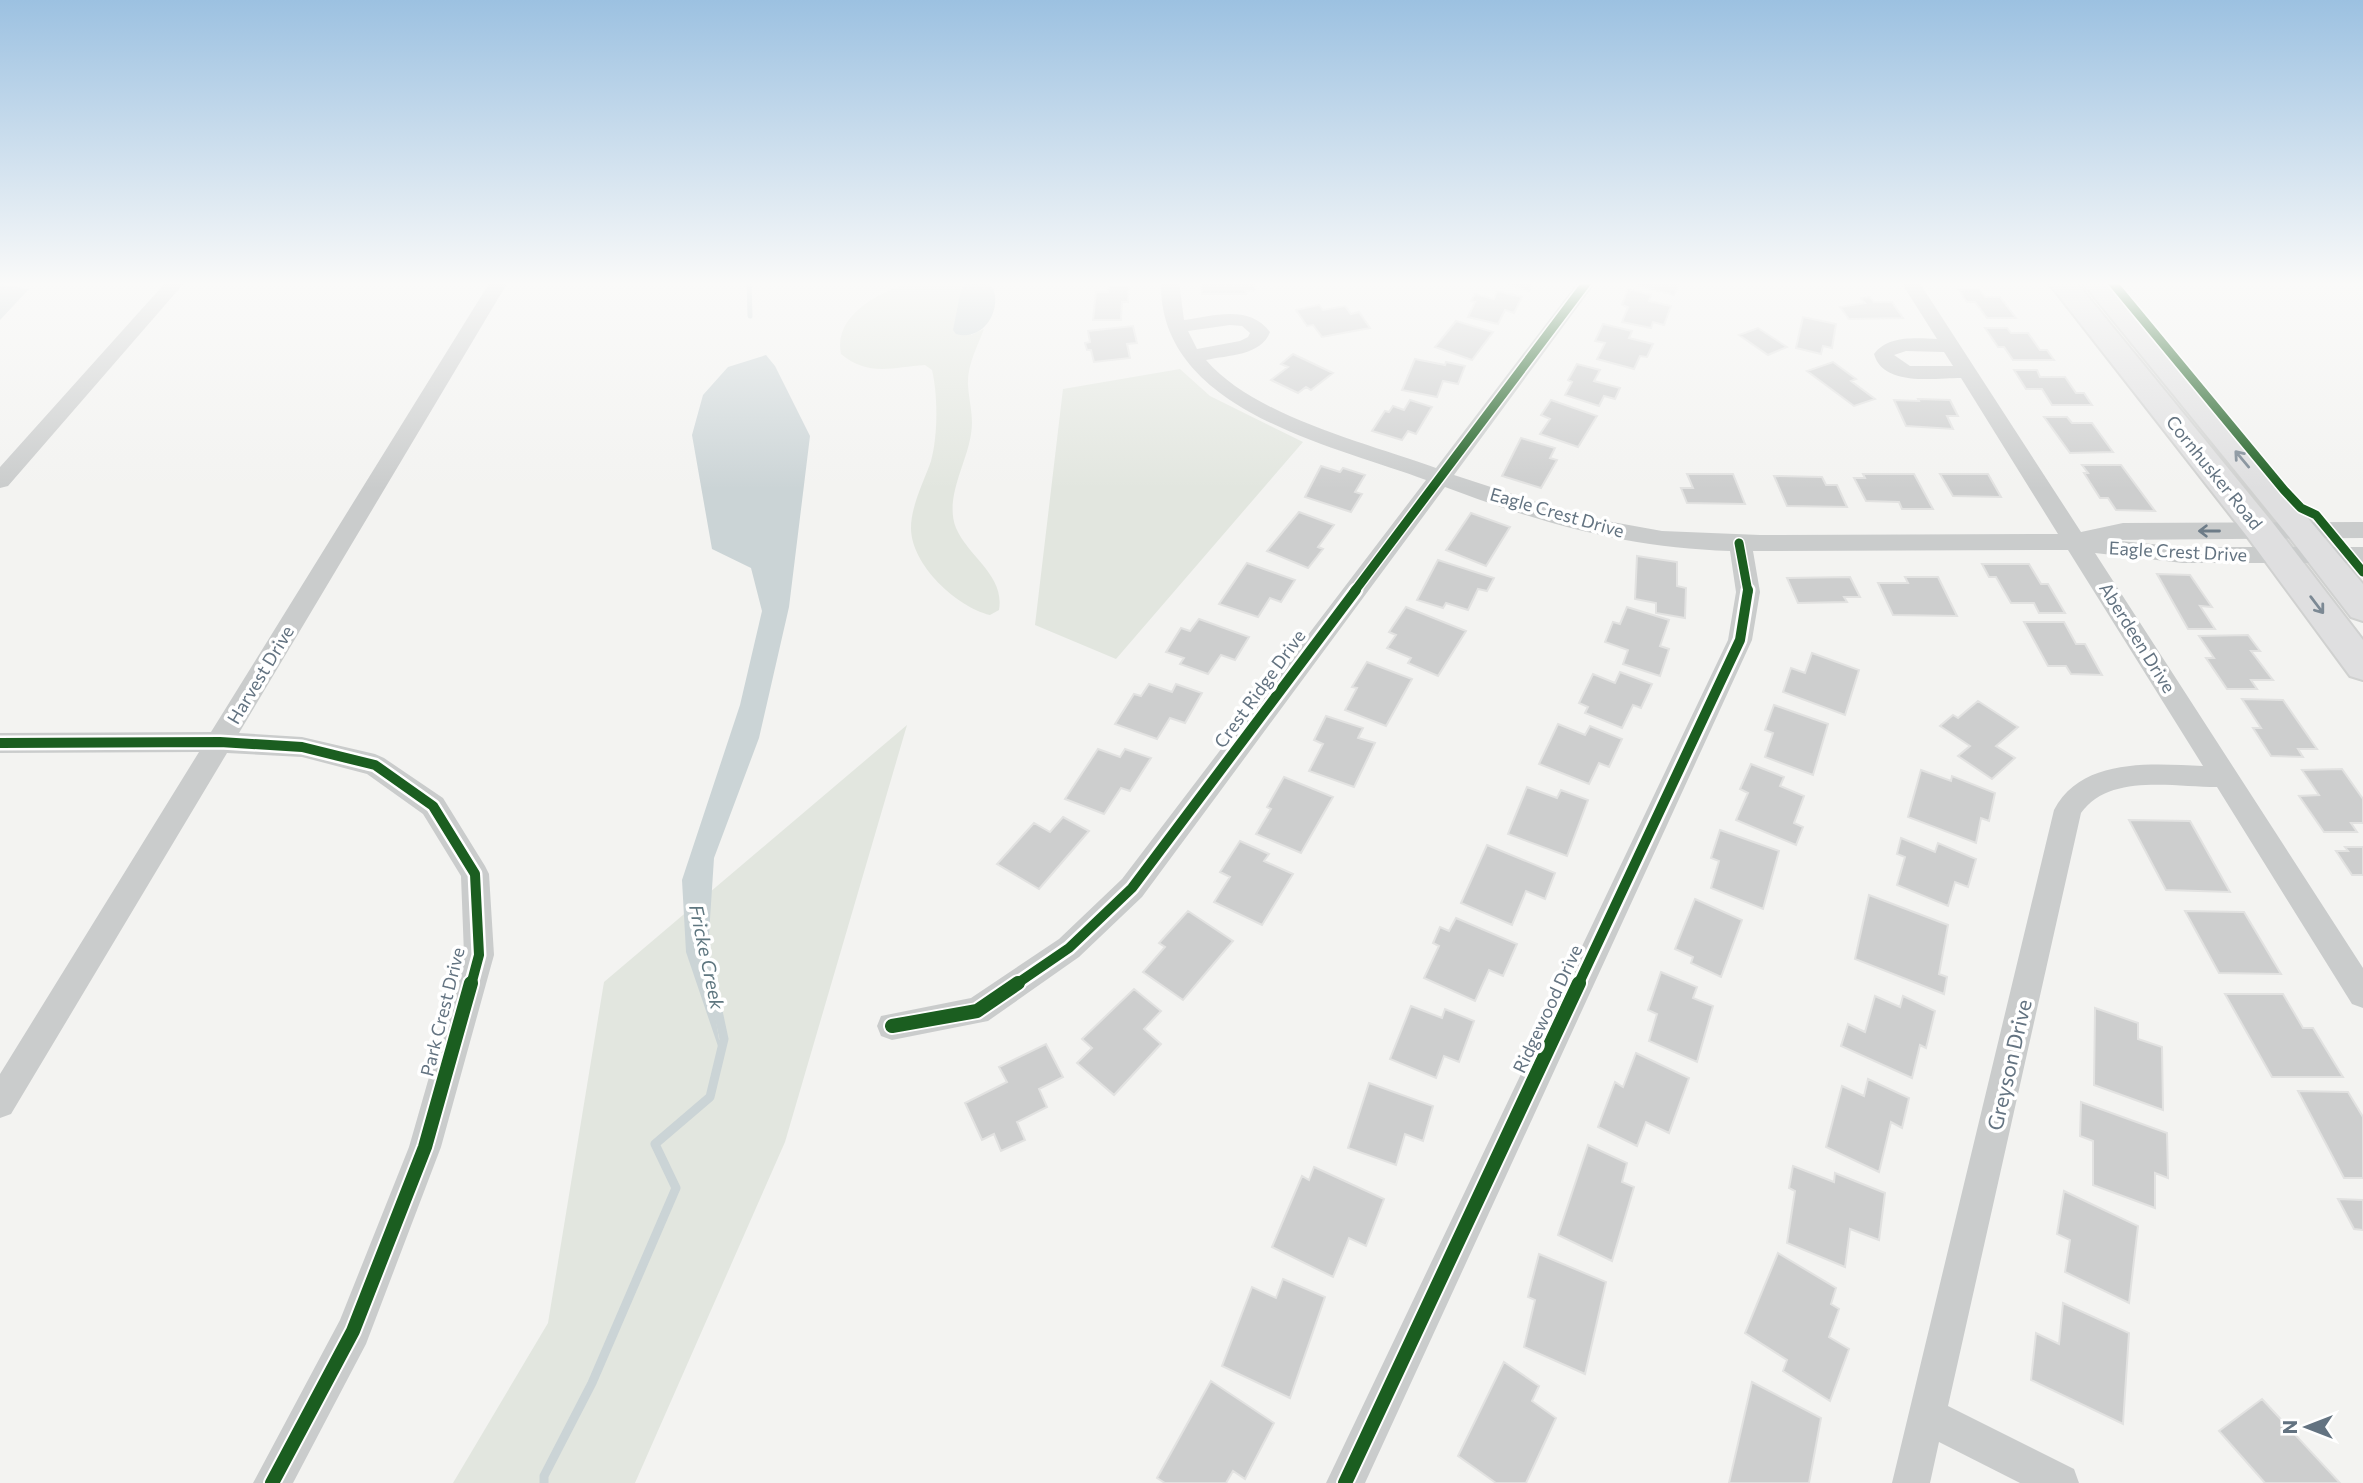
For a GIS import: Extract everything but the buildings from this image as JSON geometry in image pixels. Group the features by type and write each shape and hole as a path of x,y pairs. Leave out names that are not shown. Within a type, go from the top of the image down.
{"main road":[{"name":"Cornhusker Road","path":"2117,351 2363,666"},
{"name":"Cornhusker Road","path":"2153,351 2363,608"}],"street":[{"path":"0,481 115,351"},
{"name":"Harvest Drive","path":"0,1103 457,351"},
{"name":"Eagle Crest Drive","path":"1190,351 1203,369 1237,395 1278,415 1442,478 1580,524 1636,536 1740,543 2076,542 2140,554 2311,542"},
{"path":"1193,356 1218,351"},
{"name":"Crest Ridge Drive","path":"892,1026 977,1011 1069,948 1132,888 1200,802 1348,597 1442,478 1536,351"},
{"path":"1886,351 1886,361 1906,372 1968,372"},
{"name":"Aberdeen Drive","path":"1954,351 2363,994"},
{"path":"2271,545 2311,542 2363,530"},
{"name":"Eagle Crest Drive","path":"2076,542 2123,531 2271,545"},
{"path":"2311,542 2363,555"},
{"name":"Ridgewood Drive","path":"1345,1483 1740,640 1749,608 1749,573 1740,543"},
{"name":"Park Crest Drive","path":"0,743 220,742 302,747 375,765 433,806 475,874 479,955 425,1147 353,1331 272,1483"},
{"name":"Greyson Drive","path":"1911,1483 2068,810 2084,790 2107,781 2138,776 2225,777"},
{"path":"1926,1415 2060,1483"}],"shaded area":[{"path":"841,351 975,351 968,385 972,428 954,493 953,517 962,539 997,587 999,610 990,615 951,594 927,570 913,542 913,511 931,461 935,440 936,403 932,370 925,365 871,368 861,366 841,354"},
{"path":"1180,369 1210,396 1303,442 1116,659 1035,625 1063,389"},
{"path":"907,725 785,1142 635,1483 453,1483 548,1323 604,982"}],"water":[{"path":"766,355 775,366 810,436 789,607 759,738 714,858 707,965 722,1058 686,952 682,880 740,705 762,611 751,568 712,549 692,435 703,395 728,367"}],"waterway":[{"name":"Fricke Creek","path":"706,953 713,985"},
{"name":"Fricke Creek","path":"544,1483 544,1476 592,1383 676,1188 655,1144 710,1097 724,1039 712,983"}],"cycle path":[{"path":"892,1026 977,1011 1069,948 1132,888 1535,351"},
{"path":"2169,351 2284,490 2301,508 2316,515 2363,572"},
{"path":"1345,1483 1740,640 1748,592 1746,569 1739,543"},
{"path":"0,743 220,742 302,747 375,765 433,806 475,874 479,955 425,1147 353,1331 272,1483"}]}
